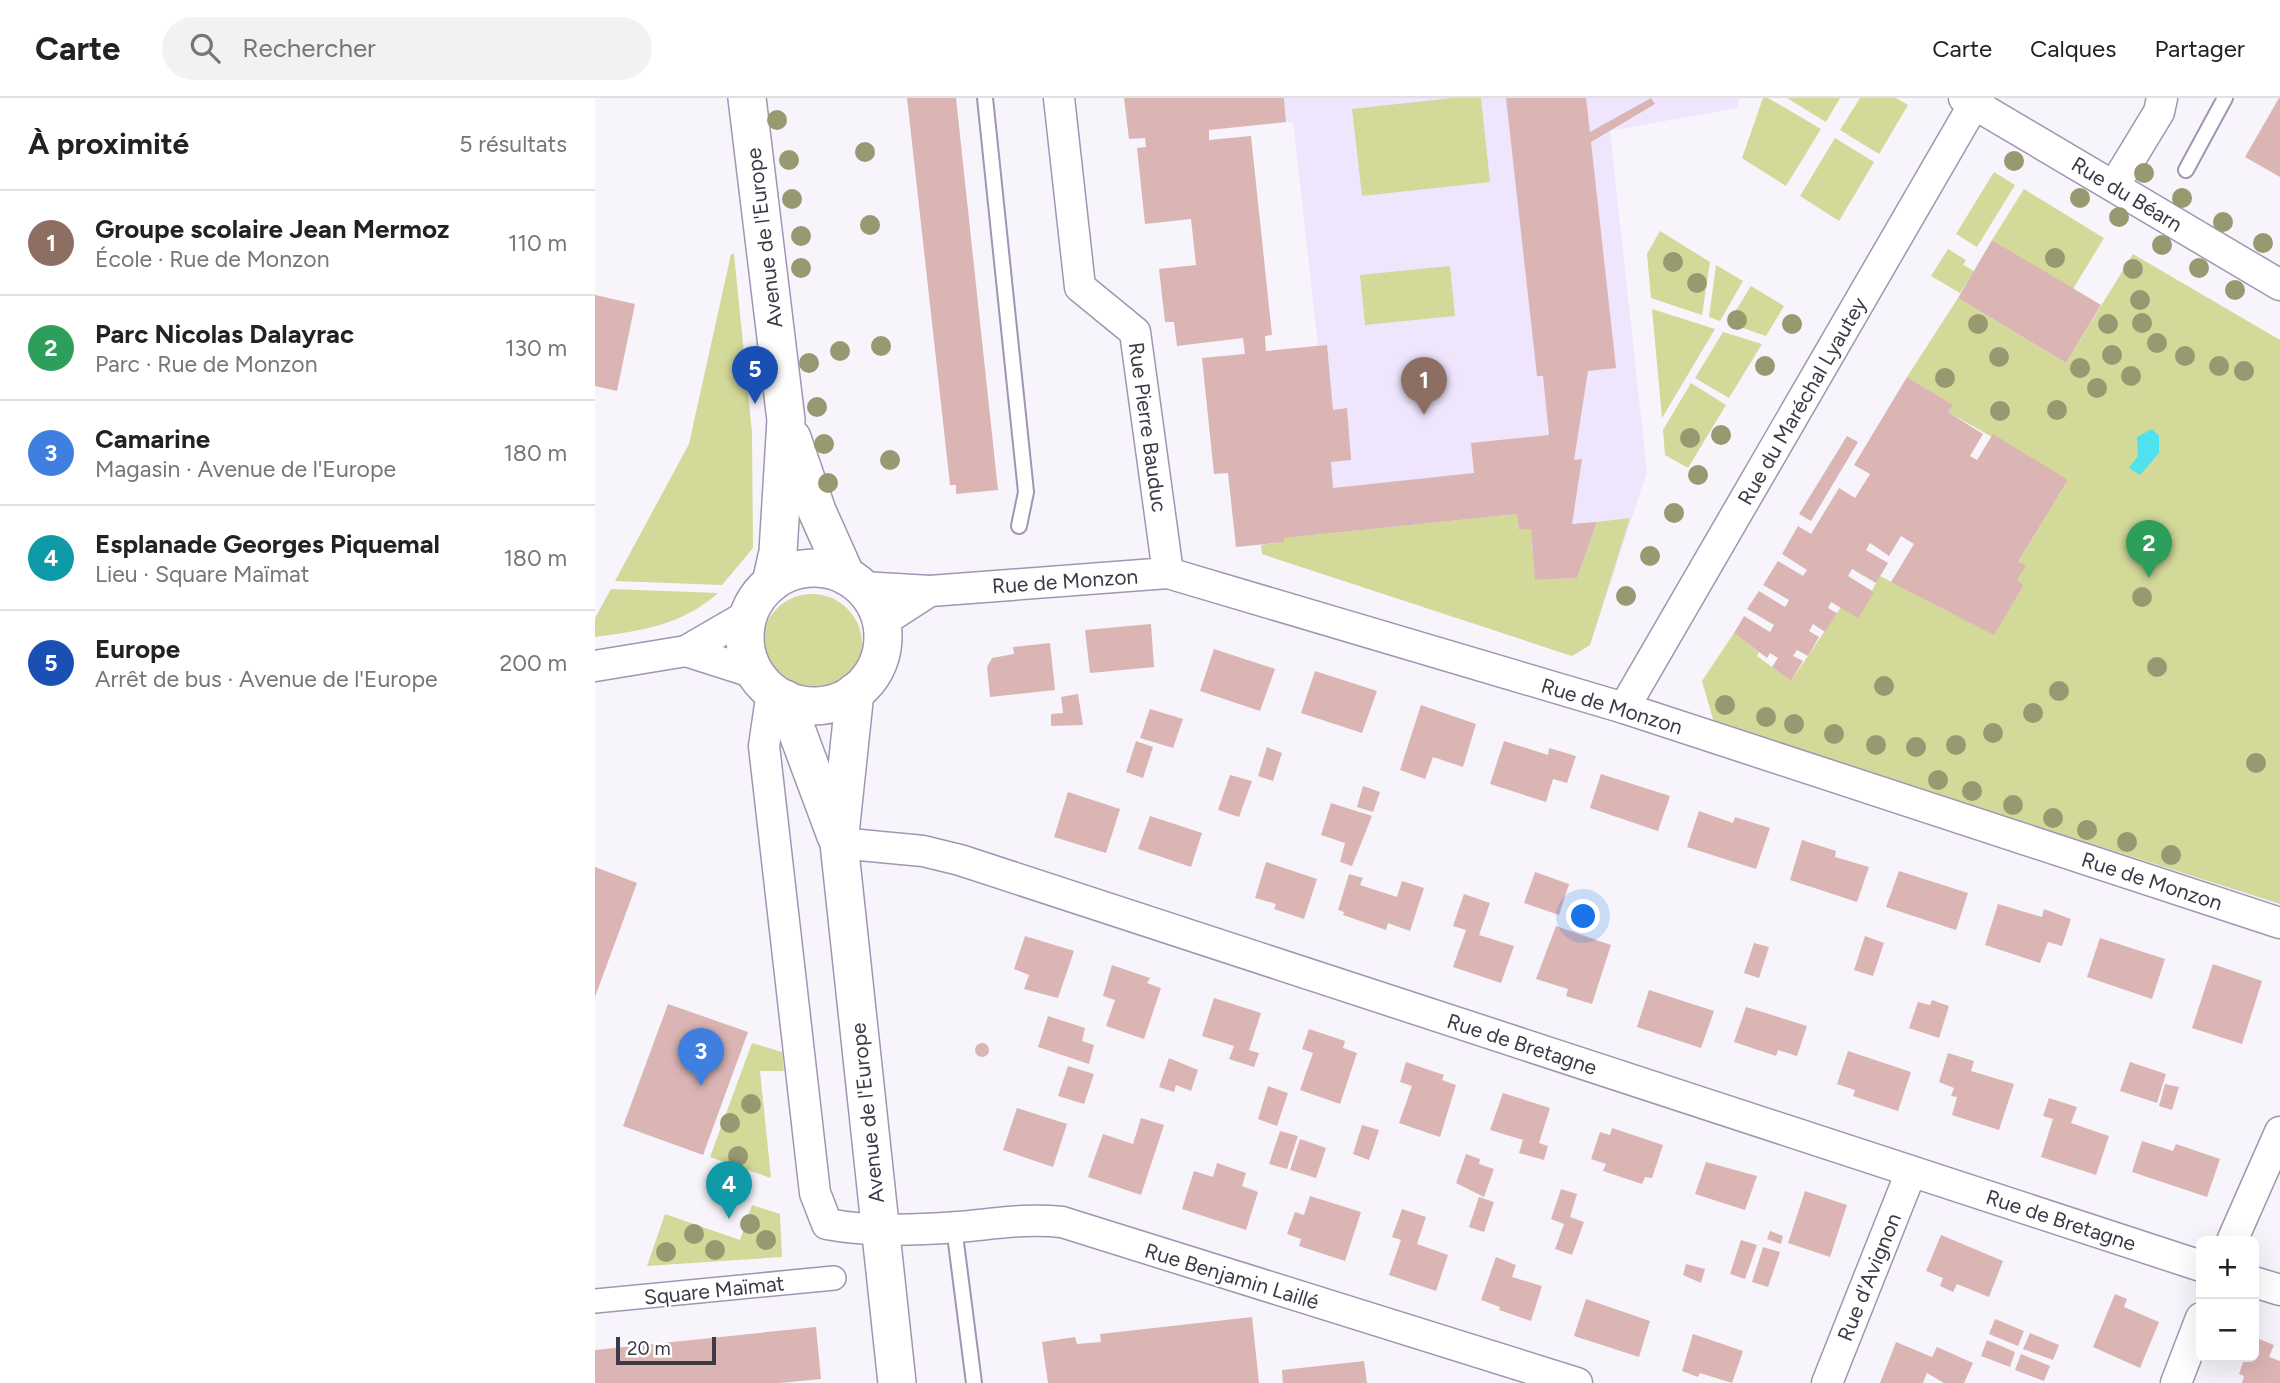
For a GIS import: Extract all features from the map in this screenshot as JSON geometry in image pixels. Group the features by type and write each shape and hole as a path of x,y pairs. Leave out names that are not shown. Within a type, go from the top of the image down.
{"street":[{"name":"Avenue de l'Europe","path":"747,98 786,420 778,552 771,583"},
{"name":"Rue Pierre Bauduc","path":"1059,98 1080,287 1135,332 1168,573"},
{"path":"2114,186 2158,112 2162,98"},
{"name":"Rue du Béarn","path":"1969,101 2280,285"},
{"name":"Rue du Maréchal Lyautey","path":"1624,708 1969,101"},
{"name":"Avenue de l'Europe","path":"786,420 817,510 854,581"},
{"path":"686,651 771,688 819,705 855,692 869,678 879,661 883,642 881,622 874,603 854,581 827,569 807,568 788,573 771,583 757,597 748,615 745,635 747,654 771,688"},
{"name":"Rue de Monzon","path":"854,581 930,591 1168,573 1624,708 2280,923"},
{"name":"Rue de Monzon","path":"881,622 930,591"},
{"path":"595,666 686,651 748,615"},
{"name":"Avenue de l'Europe","path":"771,688 839,843"},
{"name":"Rue Benjamin Laillé","path":"771,688 764,746 815,1193 827,1224 879,1229 954,1227 1038,1219 1062,1222 1577,1383"},
{"name":"Avenue de l'Europe","path":"855,692 839,843 897,1383"},
{"name":"Rue de Bretagne","path":"839,843 923,850 960,860 2196,1264"},
{"path":"2234,1236 2280,1132"},
{"name":"Rue d'Avignon","path":"1827,1383 1911,1172"},
{"name":"Square Maïmat","path":"595,1301 834,1278"},
{"path":"2259,1284 2280,1290"},
{"path":"2176,1383 2196,1331"}],"lane":[{"path":"985,98 1026,492 1019,526"},
{"path":"2186,170 2225,98"},
{"path":"954,1227 974,1383"}],"shaded area":[{"path":"1284,98 1740,98 1737,108 1610,131 1647,472 1590,645 1572,656 1262,554 1261,545 1236,547 1228,473 1214,474 1202,358 1318,346 1293,122 1286,122"}],"green space":[{"path":"1452,98 1481,98 1490,182 1362,196 1352,109"},
{"path":"1763,98 1768,98 1821,129 1786,186 1742,158"},
{"path":"1787,98 1840,98 1826,122"},
{"path":"1860,98 1896,98 1908,105 1879,154 1840,130"},
{"path":"1835,138 1874,162 1839,221 1800,196"},
{"path":"1994,172 2015,185 1977,247 1956,234"},
{"path":"2024,189 2104,238 2073,289 1992,240"},
{"path":"1660,231 1710,262 1702,315 1651,298 1647,254"},
{"path":"1948,249 1966,260 1963,265 1974,271 1960,293 1931,276"},
{"path":"731,254 734,254 752,433 753,548 722,585 615,581 689,444"},
{"path":"2133,254 2280,340 2280,904 1714,723 1702,681 1734,633 1759,652 1757,656 1791,681 1841,607 1874,592 1872,590 1880,576 1994,634 2024,585 2017,580 2025,565 2018,562 2068,480 1948,412 1952,405 1907,377 1958,298 2066,363"},
{"path":"1716,265 1743,281 1720,321 1709,317"},
{"path":"1450,266 1455,316 1365,325 1360,275"},
{"path":"1751,286 1784,306 1766,336 1728,323"},
{"path":"1652,309 1715,329 1662,418"},
{"path":"1723,332 1762,344 1729,398 1695,378"},
{"path":"1691,383 1726,405 1688,468 1665,455 1663,430"},
{"path":"1517,514 1519,530 1531,529 1535,580 1577,578 1597,522 1630,518 1590,645 1572,656 1262,554 1261,545 1284,542 1284,538"},
{"path":"611,589 718,593 690,613 660,625 595,637 595,618"},
{"path":"812,594 840,602 854,616 862,644 854,672 840,686 812,694 784,686 770,672 762,644 770,616 784,602"},
{"path":"752,1043 782,1052 784,1071 760,1071 771,1178 710,1157"},
{"path":"752,1205 780,1214 782,1257 647,1266 665,1214 740,1240"}],"water":[{"path":"2152,429 2159,436 2159,453 2140,475 2129,468 2138,456 2137,437"}],"building":[{"path":"907,98 956,98 998,490 956,494 956,485 950,485"},
{"path":"1124,98 1284,98 1286,122 1209,130 1209,140 1251,136 1272,335 1265,336 1266,351 1327,345 1333,410 1347,408 1351,460 1331,462 1333,488 1474,473 1471,443 1549,435 1543,376 1537,376 1506,98 1586,98 1590,132 1651,98 1655,104 1591,142 1616,368 1588,371 1574,460 1582,459 1572,524 1597,522 1577,578 1535,580 1531,529 1519,530 1517,514 1284,538 1284,542 1236,547 1228,473 1214,474 1202,358 1245,354 1243,338 1177,346 1174,322 1165,322 1159,269 1196,265 1191,219 1145,224 1137,148 1146,147 1145,138 1129,139"},
{"path":"2280,98 2280,177 2245,157"},
{"path":"1992,240 2101,305 2066,363 1958,298"},
{"path":"595,295 635,304 617,391 595,386"},
{"path":"1907,377 1953,405 1948,412 1983,434 1970,456 1977,460 1993,434 2068,480 2018,562 2026,565 2017,580 2024,585 1994,635 1891,582 1914,544 1901,536 1889,556 1870,543 1866,550 1888,563 1876,583 1852,569 1848,576 1874,592 1858,618 1831,602 1828,608 1837,613 1825,632 1813,624 1809,631 1819,637 1808,656 1797,650 1793,656 1803,661 1791,681 1772,667 1778,658 1770,653 1767,658 1734,633 1744,616 1770,632 1774,625 1747,609 1759,591 1785,607 1789,600 1763,585 1778,561 1803,576 1807,570 1782,554 1798,526 1811,534 1839,488 1855,498 1870,474 1854,465"},
{"path":"1847,436 1858,442 1811,521 1799,514"},
{"path":"1151,624 1154,667 1090,673 1085,630"},
{"path":"1050,643 1055,690 990,697 987,667 992,658 1014,654 1013,647"},
{"path":"1214,649 1275,669 1260,711 1200,691"},
{"path":"1315,671 1377,691 1362,733 1301,713"},
{"path":"1078,694 1083,725 1051,726 1051,714 1063,713 1061,697"},
{"path":"1421,705 1476,724 1463,767 1433,757 1425,779 1400,770"},
{"path":"1150,709 1183,719 1173,748 1140,738"},
{"path":"1136,741 1153,747 1143,778 1126,772"},
{"path":"1504,741 1548,755 1549,748 1576,756 1567,783 1553,779 1546,802 1490,784"},
{"path":"1267,747 1282,753 1273,781 1258,776"},
{"path":"1601,774 1670,796 1658,831 1590,808"},
{"path":"1230,775 1252,781 1239,817 1218,810"},
{"path":"1363,786 1380,792 1373,812 1357,807"},
{"path":"1068,792 1120,809 1106,853 1054,837"},
{"path":"1331,803 1372,816 1352,866 1340,862 1345,843 1321,835"},
{"path":"1699,811 1733,823 1735,817 1770,828 1756,869 1687,847"},
{"path":"1150,816 1202,833 1191,867 1138,849"},
{"path":"1802,840 1836,851 1835,857 1869,867 1857,902 1790,880"},
{"path":"1266,862 1317,879 1304,919 1274,909 1276,904 1255,898"},
{"path":"595,867 637,883 595,997"},
{"path":"1899,871 1968,893 1956,930 1886,907"},
{"path":"1535,872 1569,884 1559,915 1524,903"},
{"path":"1349,874 1363,878 1360,885 1397,897 1402,881 1424,888 1410,931 1388,923 1386,930 1343,915 1344,912 1338,910"},
{"path":"1464,894 1490,903 1479,935 1514,946 1501,983 1453,967 1466,930 1453,926"},
{"path":"1998,904 2042,917 2044,909 2071,919 2062,946 2048,942 2040,963 1985,945"},
{"path":"1556,926 1611,945 1592,1004 1566,996 1568,989 1536,979"},
{"path":"1025,936 1074,951 1058,998 1024,989 1029,975 1014,969"},
{"path":"1865,936 1884,943 1873,976 1854,970"},
{"path":"2100,938 2165,959 2152,999 2087,977"},
{"path":"1754,943 1769,947 1759,978 1744,973"},
{"path":"2213,964 2262,981 2242,1044 2192,1028"},
{"path":"1112,965 1150,978 1147,983 1161,988 1144,1039 1106,1026 1115,1000 1103,996"},
{"path":"1649,990 1714,1011 1701,1048 1637,1027"},
{"path":"1214,998 1261,1013 1249,1050 1259,1053 1254,1067 1229,1059 1234,1046 1202,1036"},
{"path":"1932,1000 1949,1006 1939,1038 1909,1028 1918,1002 1930,1005"},
{"path":"668,1004 748,1032 703,1155 623,1126"},
{"path":"1746,1007 1807,1026 1797,1056 1778,1050 1776,1056 1734,1042"},
{"path":"1048,1016 1085,1028 1082,1041 1094,1045 1089,1064 1038,1047"},
{"path":"1309,1029 1345,1041 1343,1048 1357,1053 1340,1104 1300,1090 1313,1053 1302,1049"},
{"path":"982,1043 987,1045 987,1055 982,1057 977,1055 975,1050 977,1045"},
{"path":"1848,1051 1911,1072 1898,1111 1853,1096 1855,1090 1837,1084"},
{"path":"1948,1053 1974,1061 1971,1071 2014,1084 1999,1130 1952,1115 1957,1097 1951,1096 1954,1088 1939,1082"},
{"path":"1169,1058 1198,1070 1191,1091 1176,1085 1174,1092 1159,1087"},
{"path":"1406,1062 1444,1075 1442,1080 1456,1085 1440,1137 1399,1123 1412,1086 1400,1082"},
{"path":"2130,1062 2166,1074 2157,1103 2120,1091"},
{"path":"1068,1066 1094,1074 1084,1104 1058,1096"},
{"path":"2165,1084 2179,1087 2172,1110 2159,1106"},
{"path":"1268,1086 1288,1093 1277,1126 1258,1119"},
{"path":"1503,1093 1550,1108 1539,1143 1548,1146 1544,1160 1519,1153 1523,1140 1490,1130"},
{"path":"2049,1098 2077,1107 2071,1123 2109,1136 2096,1175 2041,1157 2053,1119 2043,1116"},
{"path":"1017,1108 1067,1124 1053,1167 1003,1150"},
{"path":"1141,1118 1164,1125 1141,1195 1088,1177 1103,1134 1133,1144"},
{"path":"1362,1125 1379,1130 1369,1160 1353,1154"},
{"path":"1612,1128 1663,1145 1652,1178 1645,1177 1642,1184 1603,1171 1606,1164 1591,1159 1600,1132 1610,1135"},
{"path":"1280,1131 1298,1136 1287,1169 1269,1164"},
{"path":"1300,1139 1326,1148 1316,1178 1290,1170"},
{"path":"2142,1141 2173,1151 2176,1144 2220,1159 2207,1197 2132,1172"},
{"path":"1466,1154 1480,1159 1479,1164 1494,1169 1484,1197 1456,1183"},
{"path":"1706,1162 1757,1176 1745,1210 1695,1194"},
{"path":"1217,1163 1246,1173 1242,1186 1258,1192 1246,1230 1182,1209 1194,1171 1213,1177"},
{"path":"1561,1189 1577,1194 1570,1217 1584,1222 1572,1255 1555,1249 1564,1224 1551,1219"},
{"path":"1805,1191 1847,1205 1830,1257 1788,1243"},
{"path":"1310,1196 1361,1212 1345,1261 1299,1246 1301,1239 1287,1234 1295,1212 1304,1215"},
{"path":"1479,1197 1494,1202 1484,1232 1469,1227"},
{"path":"1402,1209 1426,1217 1417,1244 1448,1255 1436,1291 1389,1275 1401,1240 1392,1237"},
{"path":"1770,1231 1783,1236 1781,1244 1767,1239"},
{"path":"1941,1235 2003,1261 1989,1297 1957,1284 1953,1292 1940,1286 1943,1278 1926,1271"},
{"path":"1741,1240 1757,1245 1745,1279 1730,1274"},
{"path":"1763,1247 1780,1252 1768,1287 1752,1282"},
{"path":"1496,1257 1516,1265 1512,1277 1542,1286 1531,1321 1499,1310 1500,1307 1481,1300"},
{"path":"1686,1264 1705,1269 1701,1283 1683,1275"},
{"path":"2115,1294 2127,1299 2124,1307 2159,1322 2140,1368 2093,1347"},
{"path":"1586,1299 1650,1321 1639,1357 1574,1336"},
{"path":"1252,1317 1259,1383 1048,1383 1042,1342 1075,1337 1077,1344 1101,1342 1100,1334"},
{"path":"1995,1319 2024,1331 2018,1346 1989,1334"},
{"path":"816,1327 821,1379 780,1383 595,1383 595,1350"},
{"path":"2030,1333 2059,1345 2053,1360 2023,1349"},
{"path":"1693,1334 1743,1351 1732,1383 1700,1373 1698,1377 1682,1371"},
{"path":"2259,1339 2274,1345 2269,1357 2280,1361 2280,1383 2242,1383 2244,1376 2239,1374 2243,1362 2259,1362"},
{"path":"1987,1340 2015,1352 2010,1367 1981,1356"},
{"path":"1896,1342 1932,1357 1937,1347 1973,1363 1964,1383 1944,1383 1927,1373 1923,1383 1880,1383"},
{"path":"2021,1354 2050,1366 2044,1381 2015,1370"},
{"path":"1364,1361 1367,1383 1283,1383 1282,1370"}],"place":[{"name":"Europe","path":"755,404"},
{"name":"Groupe scolaire Jean Mermoz","path":"1424,415"},
{"name":"Parc Nicolas Dalayrac","path":"2149,578"},
{"name":"Camarine","path":"701,1086"},
{"name":"Esplanade Georges Piquemal","path":"729,1219"}]}
